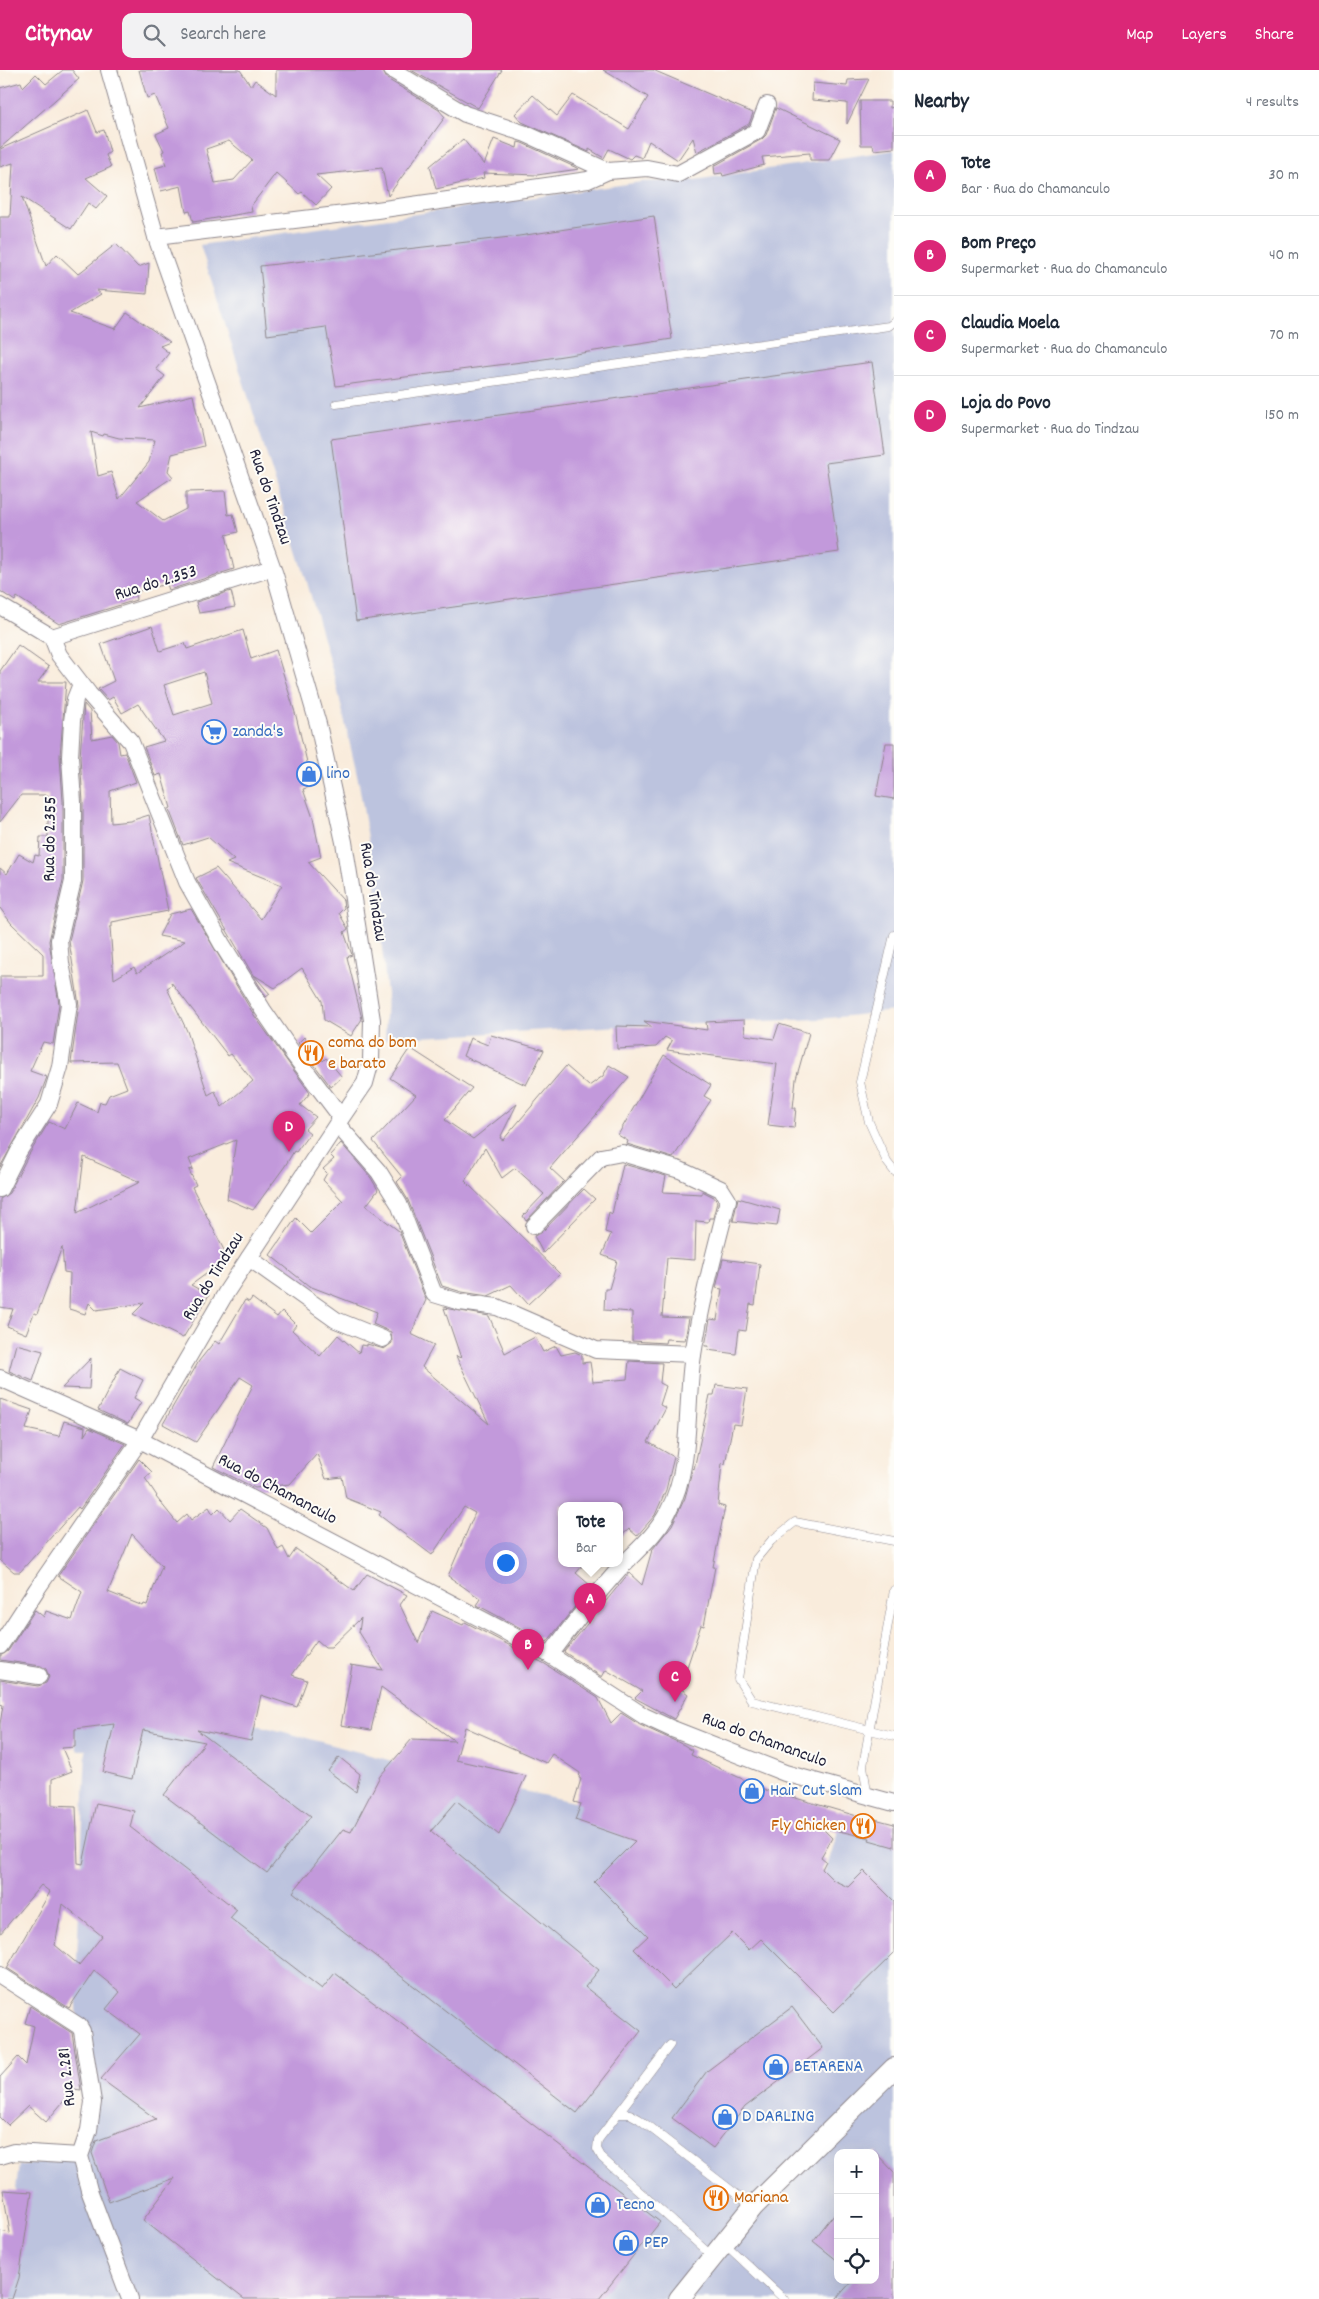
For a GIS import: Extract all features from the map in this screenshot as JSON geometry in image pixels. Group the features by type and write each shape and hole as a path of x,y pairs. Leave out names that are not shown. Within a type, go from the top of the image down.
{"street":[{"name":"Rua do Tindzau","path":"0,1646 140,1440 227,1291 365,1083 371,1061 372,1020 342,833 318,724 272,568 156,237 110,70"},
{"path":"392,70 465,114 526,134 608,172"},
{"path":"156,237 377,210 588,180 608,172 647,168 678,174 757,131 767,105"},
{"name":"Rua do 2.353","path":"52,637 272,568"},
{"path":"0,606 52,637 59,654 81,684 131,742 187,882 222,944 294,1055 339,1121 379,1172 399,1204 434,1294 460,1302 497,1307 596,1350 693,1354"},
{"name":"Rua do 2.355","path":"0,1189 19,1151 49,1104 60,1067 70,1004 61,963 59,940 73,881 73,802 70,757 74,706 81,684"},
{"path":"534,1226 602,1157 622,1154 680,1170 721,1189 728,1200 706,1281 693,1354 684,1466 669,1510 652,1537 623,1565"},
{"path":"249,1258 336,1320 383,1339"},
{"name":"Rua do Chamanculo","path":"0,1378 140,1440 531,1644 644,1716 785,1773 894,1803"},
{"path":"550,1655 578,1617 621,1567"},
{"path":"0,1670 39,1676"},
{"name":"Rua 2.281","path":"0,1975 79,2026 82,2031 93,2102 89,2130 80,2156"},
{"path":"679,2299 753,2207 894,2068"},
{"path":"0,2156 14,2152 80,2156 89,2190 130,2299"}],"lane":[{"path":"336,404 889,326 894,322"},
{"path":"894,935 860,1082 869,1122 887,1162 894,1171"},
{"path":"894,1541 795,1522 771,1541 756,1559 738,1679 752,1701 894,1736"},
{"path":"868,1797 863,1766 894,1590"},
{"path":"670,2045 620,2114 598,2140 597,2149 602,2158 784,2299"},
{"path":"620,2114 630,2114 639,2119 753,2207"}],"shaded area":[{"path":"894,150 894,1011 820,1019 640,1025 385,1039 387,994 374,874 359,784 337,687 307,582 200,245 641,182 695,180"},
{"path":"69,1679 89,1680 411,1766 578,1803 821,1886 838,1831 894,1842 894,2299 2,2299 19,2165 54,2162 83,2146 76,1982 86,1750 77,1750"}],"building":[{"path":"63,70 72,70 79,79 0,148 0,88 21,82 23,87 36,74 46,84"},
{"path":"139,70 240,70 251,86 255,80 276,95 276,70 382,70 387,79 439,110 445,117 388,196 382,168 316,175 331,189 316,205 302,192 299,194 276,173 251,206 252,212 193,222 190,211 186,212 181,186 161,191 155,168 166,165 162,152 164,151 156,134 169,128 155,95 147,98","holes":["229,141 252,160 234,180 215,183 206,149"]},
{"path":"411,70 502,70 478,108"},
{"path":"603,70 653,70 753,113 749,124 697,152 693,138 678,160 649,141 642,158 634,155 630,159 609,149 604,158 589,149 589,152 522,122 515,114 533,95 557,116 573,95 629,129 648,97"},
{"path":"869,79 847,124 847,103 812,100 813,83 847,86 848,80"},
{"path":"860,101 890,101 890,108 894,107 894,148 874,150 873,145 861,145"},
{"path":"776,108 840,139 829,160 810,160 810,153 762,157 764,165 723,176 722,173 715,174 714,166 766,135"},
{"path":"88,110 97,132 104,130 110,152 106,155 111,167 86,178 107,196 96,209 88,203 71,229 22,197 46,266 57,254 78,274 116,244 138,267 149,263 147,294 96,290 101,294 70,313 115,329 127,312 170,342 160,346 169,353 156,369 165,376 140,408 193,395 204,446 172,454 168,471 173,477 137,501 163,521 186,509 186,492 225,491 228,515 233,514 238,532 226,535 234,569 169,590 167,584 135,592 136,600 59,624 17,597 15,601 0,591 0,217 10,217 13,163 0,167 0,149","holes":["91,432 103,436 104,434 119,438 155,440 149,462 119,499 111,472 98,476"]},
{"path":"463,139 484,165 494,139 517,148 518,142 522,143 579,169 537,175 483,173 484,178 436,189 430,166"},
{"path":"654,216 672,339 537,360 336,386 326,327 267,335 260,266 519,236"},
{"path":"872,362 885,455 826,463 839,552 356,621 331,439"},
{"path":"231,591 235,607 199,613 196,602"},
{"path":"152,626 160,651 185,643 187,649 243,630 251,659 276,650 296,716 311,779 308,780 310,787 303,789 313,818 321,857 308,862 343,900 344,908 339,913 348,929 344,932 352,955 347,957 362,1019 351,1036 324,1020 322,1001 302,968 275,988 254,975 270,994 266,997 196,878 216,868 261,919 282,885 227,863 234,860 208,837 183,845 169,809 171,808 161,774 155,776 144,747 164,741 138,704 122,713 113,697 108,700 98,689 114,681 101,644","holes":["204,672 212,703 174,715 164,685"]},
{"path":"18,645 49,667 38,682 66,682 60,756 63,802 63,880 49,941 59,1004 53,1044 43,1042 30,1071 47,1077 39,1098 0,1167 0,976 43,976 43,954 11,923 0,908 0,868 7,874 19,854 33,862 35,855 39,856 40,837 48,837 48,795 21,795 0,822 0,671"},
{"path":"84,704 90,711 92,739 112,735 118,742 120,754 125,753 136,782 110,791 111,823 130,821 149,815 168,911 112,922 112,927 110,927 114,979 134,967 137,973 185,941 159,936 170,914 191,909 254,1015 310,1093 300,1105 316,1117 305,1129 310,1133 296,1152 294,1151 253,1210 227,1199 236,1140 189,1159 193,1169 189,1170 196,1185 192,1187 228,1258 191,1285 209,1295 183,1338 133,1314 144,1303 96,1310 89,1303 85,1314 69,1309 70,1273 64,1272 62,1247 37,1314 34,1313 26,1334 7,1326 13,1309 0,1307 0,1199 9,1193 28,1156 49,1122 65,1129 78,1103 97,1112 100,1102 105,1103 109,1095 127,1088 117,1062 71,1063 79,1005 69,941 83,881 83,802 80,757","holes":["171,982 228,1056 231,1054 253,1081 222,1107 215,1091 208,1095 187,1031 167,988 172,985","84,1157 140,1182 77,1213"]},
{"path":"886,743 894,743 894,799 876,796"},
{"path":"744,1020 745,1035 774,1039 779,1024 809,1033 796,1079 793,1108 796,1108 794,1128 768,1125 777,1064 667,1050 672,1041 665,1037 656,1047 617,1049 616,1026 652,1027 644,1021 707,1030 706,1022"},
{"path":"491,1035 544,1050 526,1085 463,1056 470,1038 488,1045"},
{"path":"304,1037 323,1061 326,1058 342,1077 331,1087 298,1043"},
{"path":"410,1048 472,1088 445,1120 473,1139 517,1104 500,1138 503,1140 566,1066 589,1086 603,1076 609,1065 629,1077 550,1168 564,1181 526,1221 523,1216 544,1194 515,1168 502,1178 485,1148 465,1181 560,1274 528,1304 511,1285 488,1296 462,1292 442,1286 408,1200 397,1182 402,1177 373,1141 416,1095 390,1078"},
{"path":"664,1055 711,1085 704,1096 711,1100 673,1158 627,1144 628,1141 618,1135"},
{"path":"341,1143 371,1178 378,1190 366,1206 399,1231 426,1300 411,1334 434,1345 422,1367 489,1424 456,1356 461,1358 444,1308 489,1316 505,1353 535,1337 543,1352 556,1346 561,1355 575,1352 582,1355 582,1363 590,1362 593,1382 627,1379 629,1361 662,1363 660,1383 666,1386 660,1405 666,1408 648,1442 674,1457 666,1490 655,1515 637,1536 629,1529 623,1534 623,1502 558,1502 558,1567 581,1567 576,1573 591,1586 547,1642 477,1605 481,1599 448,1576 475,1513 464,1507 432,1555 379,1515 381,1512 346,1498 342,1477 326,1479 317,1454 290,1484 255,1488 213,1467 253,1385 240,1377 196,1442 163,1424 199,1361 215,1341 219,1344 245,1300 249,1302 252,1298 277,1317 282,1311 296,1325 292,1330 320,1356 338,1335 359,1353 361,1345 367,1346 367,1344 384,1349 392,1343 391,1332 373,1324 377,1312 309,1286 270,1255 296,1218 311,1233 343,1201 323,1180 327,1173 323,1169 334,1159 330,1155"},
{"path":"623,1164 666,1176 663,1192 702,1194 702,1191 714,1197 717,1202 713,1218 709,1218 708,1222 696,1221 695,1260 667,1258 662,1317 689,1318 685,1340 666,1339 665,1343 632,1341 632,1312 604,1310 605,1289 609,1289 617,1261 602,1255 611,1234 605,1232 609,1212 612,1214"},
{"path":"584,1189 595,1199 543,1253 534,1236 541,1233"},
{"path":"738,1198 780,1210 777,1226 733,1221"},
{"path":"723,1259 760,1264 755,1305 750,1304 746,1331 739,1330 736,1354 708,1350 709,1346 705,1346 710,1319 717,1320 722,1289 716,1288"},
{"path":"16,1344 43,1351 33,1381 9,1371"},
{"path":"91,1358 89,1389 62,1388"},
{"path":"120,1368 143,1380 134,1398 141,1402 128,1424 98,1410"},
{"path":"716,1385 747,1389 741,1425 733,1424 725,1464 722,1463 718,1505 725,1507 704,1626 701,1625 680,1688 688,1694 674,1719 635,1698 642,1691 606,1670 602,1677 564,1652 629,1573 642,1585 652,1550 672,1525 685,1498 694,1469 710,1395 714,1395"},
{"path":"0,1399 32,1410 26,1429 59,1436 64,1421 85,1427 84,1436 89,1428 125,1444 80,1509 78,1507 20,1572 14,1572 0,1560"},
{"path":"139,1459 152,1472 145,1478 156,1497 177,1523 187,1514 191,1520 209,1507 213,1514 219,1508 230,1520 240,1509 267,1528 278,1550 283,1547 289,1559 296,1549 354,1591 367,1574 407,1595 400,1605 418,1643 432,1611 463,1625 465,1622 545,1664 598,1698 611,1723 621,1713 640,1725 684,1745 693,1751 691,1755 781,1797 782,1794 874,1821 875,1819 894,1824 894,1847 869,1840 870,1838 821,1827 832,1838 821,1857 826,1861 822,1869 833,1880 848,1887 864,1871 894,1901 894,1953 834,2012 761,1939 749,1950 732,1933 674,1989 634,1949 648,1936 594,1882 635,1841 575,1820 581,1804 574,1802 581,1779 579,1778 580,1773 552,1754 546,1763 465,1727 456,1760 526,1776 499,1835 457,1801 431,1831 599,1970 585,1987 641,2031 577,2113 293,1892 343,1829 351,1832 380,1776 412,1739 455,1741 381,1687 371,1730 341,1725 352,1666 350,1665 383,1670 359,1632 361,1618 331,1647 325,1647 317,1640 292,1675 307,1680 297,1707 261,1695 251,1741 197,1730 311,1816 267,1873 164,1795 205,1742 143,1730 132,1779 103,1772 114,1724 75,1729 75,1747 62,1748 72,1771 52,1779 52,1805 76,1806 78,1863 83,1864 96,1803 134,1811 130,1827 237,1910 230,1918 322,1989 335,1973 660,2222 599,2299 244,2299 143,2220 175,2178 109,2202 92,2153 96,2141 156,2119 101,2079 140,2034 106,2009 120,1992 94,1971 69,2008 7,1968 50,1892 41,1885 0,1934 0,1724 3,1705 0,1704 0,1680 38,1686 46,1683 49,1677 46,1669 41,1666 0,1660 0,1656 8,1651 35,1610 44,1617 46,1611 72,1620 82,1592 58,1576","holes":["132,1534 162,1566 147,1605 144,1604 143,1606 108,1592","63,1904 102,1936 79,1965 55,1945"]},
{"path":"339,1757 360,1774 356,1792 328,1771"},
{"path":"30,2006 72,2033 81,2090 74,2089 46,2122 28,2106 8,2125 0,2117 0,2077 18,2057 26,2065 34,2026 25,2023"},
{"path":"792,2007 823,2048 745,2107 713,2148 672,2118 707,2071"},
{"path":"879,2156 894,2172 894,2299 836,2299 849,2284 879,2284"},
{"path":"3,2190 32,2192 19,2278 12,2299 0,2299 0,2231 10,2233"},
{"path":"834,2214 834,2258 813,2241"}],"place":[{"name":"zanda's","path":"214,732"},
{"name":"lino","path":"309,774"},
{"name":"coma do bom e barato","path":"311,1053"},
{"name":"Loja do Povo","path":"289,1152"},
{"name":"Tote","path":"590,1624"},
{"name":"Bom Preço","path":"528,1670"},
{"name":"Claudia Moela","path":"675,1702"},
{"name":"Hair Cut Slam","path":"752,1791"},
{"name":"Fly Chicken","path":"863,1826"},
{"name":"BETARENA","path":"776,2067"},
{"name":"D DARLING","path":"725,2117"},
{"name":"Mariana","path":"716,2198"},
{"name":"Tecno","path":"598,2205"},
{"name":"PEP","path":"626,2243"}]}
